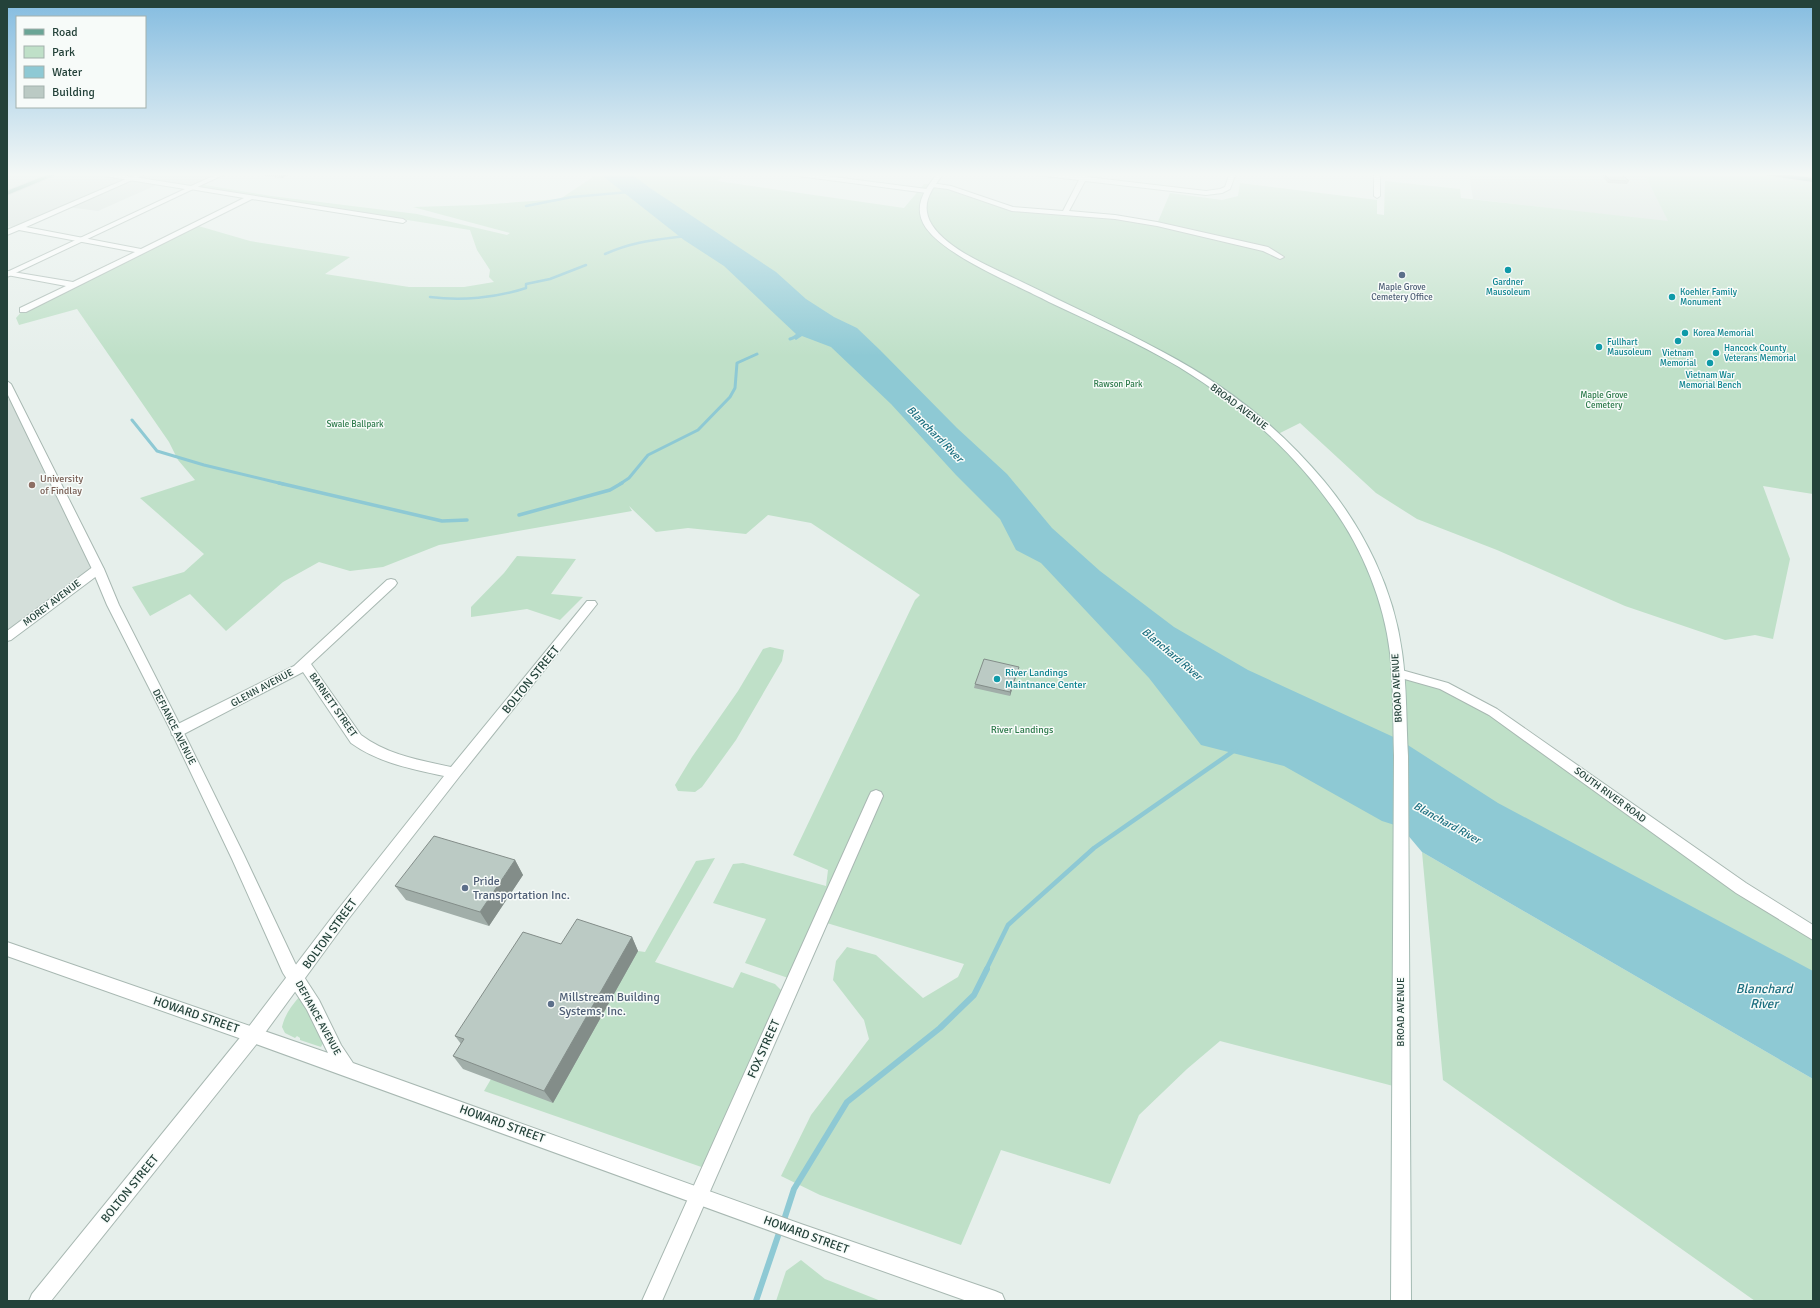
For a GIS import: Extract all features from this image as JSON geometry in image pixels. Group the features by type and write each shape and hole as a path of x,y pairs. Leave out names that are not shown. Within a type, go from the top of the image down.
{"street":[{"path":"49,234 142,251"},
{"path":"8,274 93,234"},
{"path":"23,310 176,234"},
{"name":"BROAD AVENUE","path":"936,234 945,242 976,261 1182,366 1250,414 1293,452 1317,479 1336,503 1370,563 1387,611 1394,637 1398,673 1401,868 1401,1301"},
{"path":"1200,234 1265,249 1280,257"},
{"path":"8,274 74,285"},
{"name":"DEFIANCE AVENUE","path":"7,384 98,569 113,605 177,731 289,968 313,1005 335,1051 347,1068"},
{"name":"MOREY AVENUE","path":"7,637 98,569"},
{"name":"GLENN AVENUE","path":"177,731 288,675 304,664 390,583"},
{"name":"BOLTON STREET","path":"39,1301 253,1035 341,917 591,604"},
{"name":"BARNETT STREET","path":"304,664 356,739 368,749 383,756 454,774"},
{"name":"SOUTH RIVER ROAD","path":"1398,673 1444,686 1493,712 1741,888 1813,932"},
{"name":"FOX STREET","path":"652,1301 876,796"},
{"name":"HOWARD STREET","path":"7,949 347,1068 699,1195 801,1234 995,1301"}],"shaded area":[{"name":"University of Findlay","path":"13,397 98,569 7,637 7,400"}],"green space":[{"path":"177,234 226,234 250,241 350,257 325,274 409,287 464,287 494,282 489,277 490,270 477,250 471,234 1813,234 1813,494 1763,486 1790,559 1773,639 1755,635 1725,640 1625,606 1497,550 1417,519 1376,493 1300,423 1276,435 1336,503 1372,569 1398,673 1444,686 1493,712 1813,931 1813,1024 1401,799 1401,1088 1220,1041 1187,1069 1139,1115 1110,1184 1001,1150 961,1245 820,1195 781,1176 811,1115 869,1039 864,1020 833,980 836,961 847,947 876,955 923,998 958,977 964,964 820,921 794,980 745,963 766,919 713,903 733,864 743,863 826,886 828,870 793,855 915,600 920,595 811,523 768,515 746,534 688,528 656,532 629,506 632,511 439,545 383,567 350,571 319,562 283,582 226,631 190,594 150,616 132,587 184,572 204,554 140,498 195,480 178,460 169,442 77,309 19,325 16,318 23,310"},
{"path":"517,556 576,559 551,594 583,597 560,620 527,609 471,617 471,607 504,573"},
{"path":"770,647 784,650 782,661 736,740 702,787 695,792 678,791 675,785 692,757 738,691 763,649"},
{"path":"1422,852 1813,1079 1813,1301 1755,1301 1443,1080"},
{"path":"715,858 655,962 733,988 741,972 775,984 787,996 710,1170 484,1091 491,1079 638,951 645,952 696,861"},
{"path":"302,996 323,1043 321,1047 300,1040 297,1036 295,1038 285,1033 282,1027 289,1011 299,997"},
{"path":"801,1260 825,1279 881,1301 776,1301 786,1271"}],"water":[{"name":"Blanchard River","path":"676,234 719,234 776,272 806,299 834,317 857,328 957,428 1007,474 1052,528 1100,571 1174,627 1248,670 1400,740 1498,803 1813,971 1813,1079 1422,852 1401,827 1382,821 1284,766 1201,745 1149,678 1041,563 1016,550 1000,519 956,475 891,404 831,347 802,336 796,340 792,337 796,334 724,266"}],"building":[{"name":"River Landings Maintnance Center","path":"984,659 1019,667 1010,692 975,684"},
{"name":"Pride Transportation Inc.","path":"434,836 515,860 480,912 395,886"},
{"name":"Millstream Building Systems, Inc.","path":"577,919 632,937 544,1091 453,1056 464,1039 455,1036 523,932 561,944"}],"waterway":[{"path":"605,254 626,246 654,240 686,236"},
{"path":"430,297 466,299 503,294 526,288 526,284 550,279 586,265"},
{"path":"620,484 629,478 648,455 698,430 730,397 735,388 737,363 757,354"},
{"path":"132,420 157,451 204,465 283,484"},
{"path":"279,483 442,521 467,520"},
{"path":"519,515 610,490 622,483"},
{"path":"986,970 1008,925 1094,848 1235,750"},
{"path":"783,1223 794,1189 847,1102 940,1028 974,995 987,969"},
{"path":"756,1301 780,1230"}],"place":[{"name":"Gardner Mausoleum","path":"1508,270"},
{"name":"Maple Grove Cemetery Office","path":"1402,275"},
{"name":"Koehler Family Monument","path":"1672,297"},
{"name":"Korea Memorial","path":"1685,333"},
{"name":"Vietnam Memorial","path":"1678,341"},
{"name":"Fullhart Mausoleum","path":"1599,347"},
{"name":"Hancock County Veterans Memorial","path":"1716,353"},
{"name":"Vietnam War Memorial Bench","path":"1710,363"},
{"name":"University of Findlay","path":"32,485"},
{"name":"River Landings Maintnance Center","path":"997,679"},
{"name":"Pride Transportation Inc.","path":"465,888"},
{"name":"Millstream Building Systems, Inc.","path":"551,1004"}],"park label":[{"name":"Rawson Park","path":"1118,384"},
{"name":"Maple Grove Cemetery","path":"1604,400"},
{"name":"Swale Ballpark","path":"355,424"},
{"name":"River Landings","path":"1022,730"}]}
